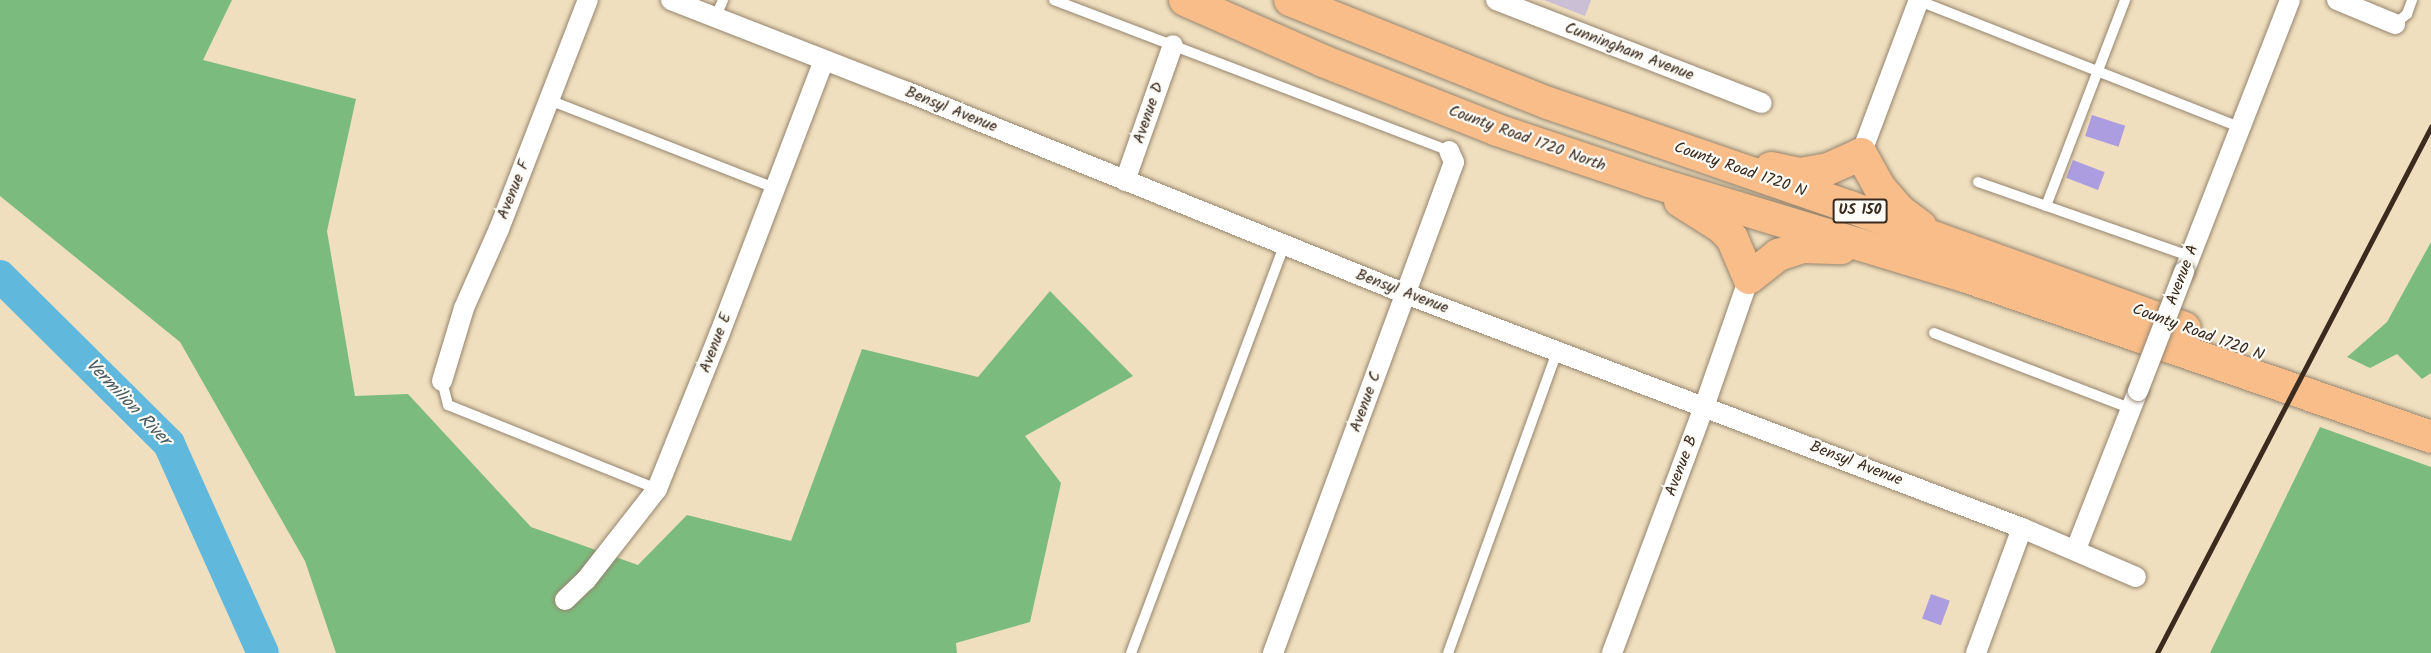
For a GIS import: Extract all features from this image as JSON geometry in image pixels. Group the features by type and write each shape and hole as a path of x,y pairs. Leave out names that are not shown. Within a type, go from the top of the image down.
{"main road":[{"name":"County Road 1720 N","path":"1290,0 1548,103 1850,207 2431,417"},
{"name":"County Road 1720 North","path":"1187,1 1323,61 1497,130 1648,181 1875,249"},
{"path":"1696,155 1800,174 1828,169 1861,154 1880,188 1900,212 1940,241"},
{"path":"1648,181 1721,227 1732,238 1749,278 1779,255 1803,247 1875,249"},
{"name":"County Road 1720 N","path":"1875,249 2082,315 2431,437"}],"street":[{"name":"Avenue F","path":"442,381 464,308 588,0"},
{"name":"Bensyl Avenue","path":"671,0 719,9 824,60 1406,294 2022,528 2076,549 2136,577"},
{"name":"Cunningham Avenue","path":"1496,0 1519,4 1762,103"},
{"path":"1861,154 1918,0"},
{"name":"Avenue A","path":"2076,549 2290,0"},
{"path":"2337,0 2395,24"},
{"name":"Avenue D","path":"1125,181 1173,45"},
{"name":"Avenue E","path":"565,600 586,580 657,489 824,60"},
{"name":"Avenue C","path":"1273,653 1454,162 1449,151"},
{"name":"Avenue B","path":"1612,653 1749,278"},
{"path":"1976,653 2022,528"}],"lane":[{"path":"1054,0 1449,151"},
{"path":"1918,0 2239,127"},
{"path":"2046,206 2125,0"},
{"path":"2395,24 2407,14 2412,0"},
{"path":"549,100 775,188"},
{"path":"1978,182 2046,206 2186,264"},
{"path":"1131,653 1284,245"},
{"path":"1934,333 2135,400"},
{"path":"1448,653 1557,352"},
{"path":"442,381 448,405 657,489"}],"shaded area":[{"path":"1544,0 1591,0 1585,16"}],"green space":[{"path":"0,0 232,0 203,60 356,99 327,231 355,396 408,394 531,527 638,565 687,515 791,541 862,349 978,377 1050,291 1133,376 1025,436 1061,483 1030,622 956,643 957,653 336,653 305,561 180,342 0,196"},
{"path":"2431,242 2431,373 2422,379 2397,354 2370,368 2347,357 2387,322"},
{"path":"2320,427 2431,467 2431,653 2210,653"}],"building":[{"path":"2092,115 2125,126 2118,147 2085,136"},
{"path":"2073,160 2105,172 2098,190 2066,178"},
{"path":"1931,594 1950,601 1941,625 1922,618"}],"waterway":[{"name":"Vermilion River","path":"0,276 169,444 263,653"}],"railway":[{"path":"2157,653 2431,127"}]}
